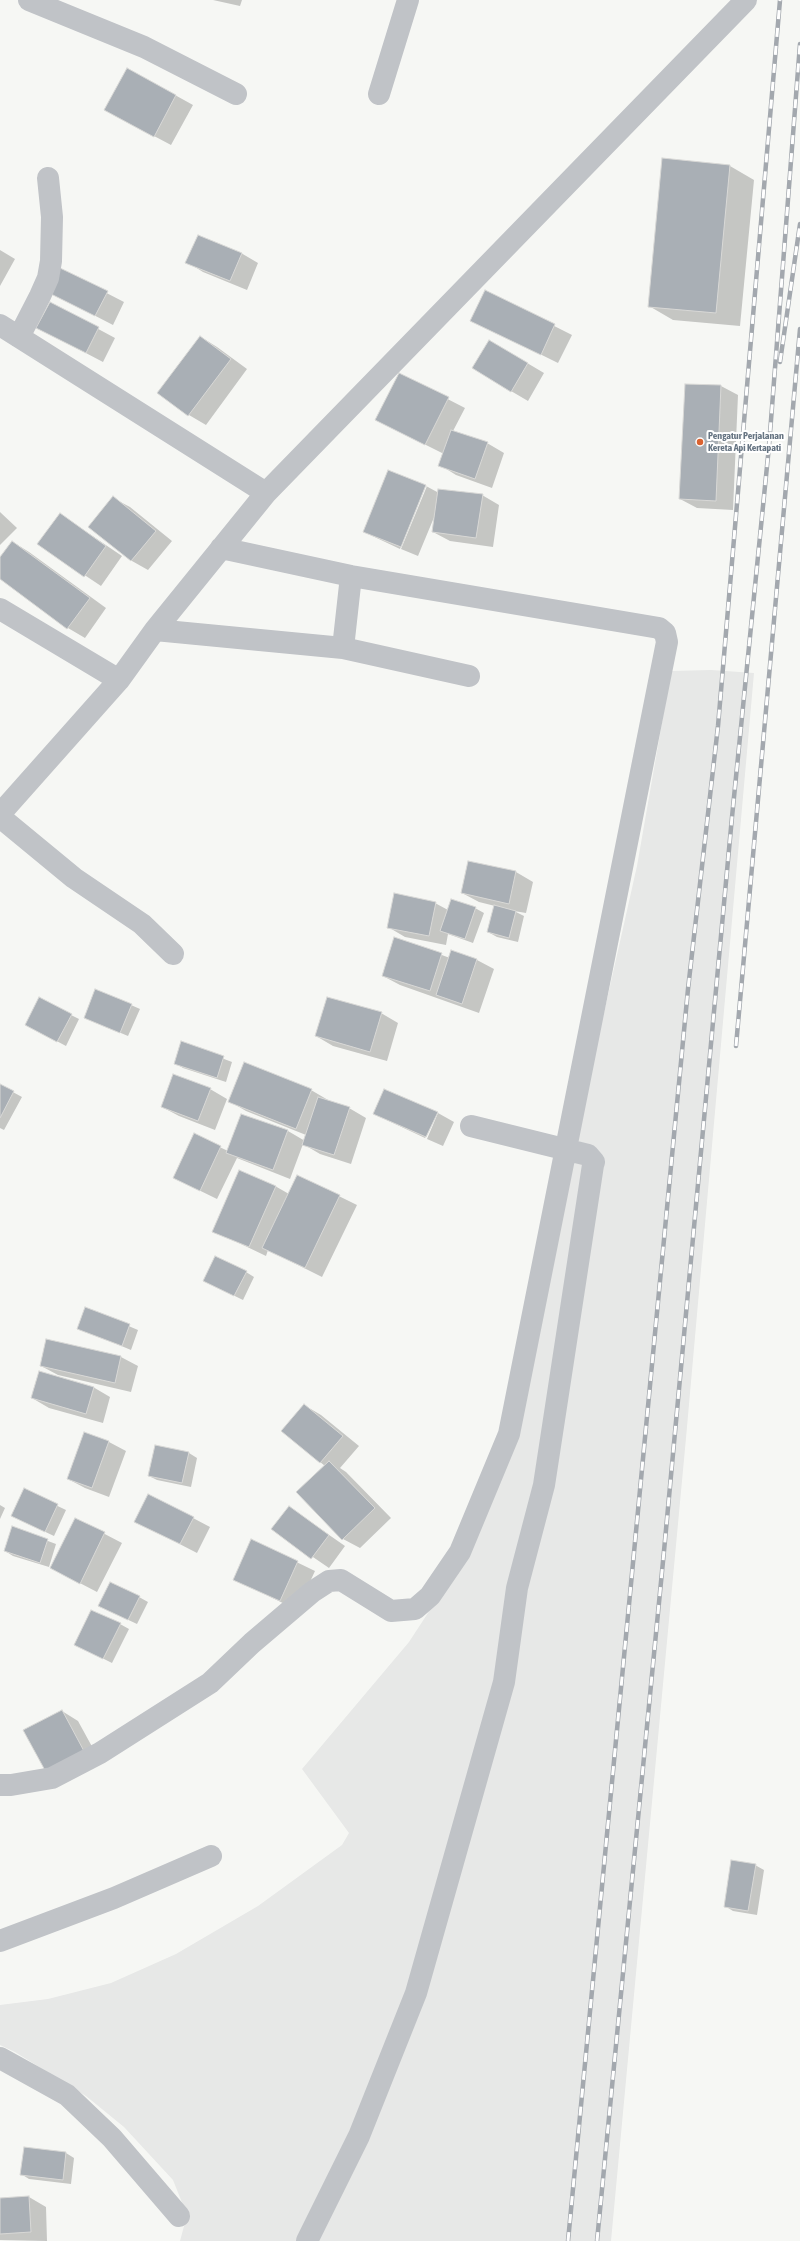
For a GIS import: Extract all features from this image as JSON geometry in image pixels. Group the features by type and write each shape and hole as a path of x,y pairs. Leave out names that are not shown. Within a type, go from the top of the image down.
{"street":[{"path":"29,0 144,47 236,94"},
{"path":"379,94 408,0"},
{"path":"0,814 119,680 155,630 266,494 745,1"},
{"path":"19,337 48,278 51,261 52,217 48,178"},
{"path":"0,325 266,494"},
{"path":"0,1785 11,1785 52,1778 100,1752 210,1683 252,1643 312,1592 329,1581 341,1580 391,1612 415,1608 430,1596 460,1552 509,1434 667,642 665,633 660,628 597,616 351,576 221,548"},
{"path":"342,648 351,576"},
{"path":"0,609 119,680"},
{"path":"155,630 342,648 469,676"},
{"path":"0,817 74,878 142,924 173,954"},
{"path":"307,2241 359,2136 416,1993 504,1682 517,1588 544,1485 594,1162 588,1155 565,1148 471,1126"},
{"path":"0,1941 114,1898 211,1856"},
{"path":"0,2058 67,2095 112,2138 179,2216"}],"shaded area":[{"path":"711,670 754,673 686,1438 611,2241 180,2241 187,2215 173,2180 124,2127 86,2096 15,2052 0,2045 0,2005 48,1999 111,1983 176,1954 258,1906 342,1845 349,1833 302,1769 409,1642 473,1544 590,1075 637,866 671,671"}],"building":[{"path":"127,68 176,95 154,137 104,110"},
{"path":"662,158 730,165 716,313 648,307"},
{"path":"198,235 242,253 230,281 185,263"},
{"path":"60,268 108,291 95,316 47,292"},
{"path":"485,290 555,324 541,355 470,321"},
{"path":"50,302 99,327 86,353 36,328"},
{"path":"200,336 231,359 188,416 157,393"},
{"path":"489,340 528,363 511,392 472,368"},
{"path":"399,373 449,397 425,445 375,420"},
{"name":"Pengatur Perjalanan Kereta Api Kertapati","path":"685,384 721,385 716,501 679,499"},
{"path":"451,430 488,442 475,479 438,466"},
{"path":"388,470 426,485 401,547 363,532"},
{"path":"438,489 483,494 476,538 432,532"},
{"path":"113,496 156,531 131,561 88,527"},
{"path":"60,513 106,546 84,577 37,544"},
{"path":"12,541 90,598 67,629 0,579 0,557"},
{"path":"468,861 516,871 509,904 461,893"},
{"path":"394,893 436,902 429,936 387,928"},
{"path":"451,899 476,907 465,939 440,931"},
{"path":"494,905 516,911 509,938 487,932"},
{"path":"394,937 442,953 430,991 382,976"},
{"path":"451,950 477,959 462,1004 436,995"},
{"path":"95,989 132,1004 120,1033 84,1018"},
{"path":"39,997 72,1014 57,1042 25,1025"},
{"path":"327,997 382,1012 370,1052 315,1036"},
{"path":"181,1041 224,1056 217,1078 174,1064"},
{"path":"244,1062 312,1089 296,1129 228,1102"},
{"path":"173,1074 211,1088 198,1121 161,1107"},
{"path":"0,1084 14,1091 0,1118"},
{"path":"384,1089 438,1112 426,1137 373,1114"},
{"path":"318,1097 350,1107 334,1155 302,1145"},
{"path":"241,1114 288,1130 273,1170 226,1153"},
{"path":"194,1133 221,1146 200,1191 173,1178"},
{"path":"239,1170 276,1186 249,1247 212,1232"},
{"path":"297,1175 340,1195 305,1268 262,1248"},
{"path":"215,1256 247,1271 234,1296 203,1281"},
{"path":"85,1307 130,1324 122,1346 77,1329"},
{"path":"46,1339 121,1356 115,1383 40,1366"},
{"path":"39,1371 94,1387 86,1414 31,1398"},
{"path":"304,1404 343,1436 320,1463 281,1431"},
{"path":"84,1432 109,1441 92,1488 67,1479"},
{"path":"155,1445 189,1452 182,1483 148,1476"},
{"path":"329,1461 375,1508 342,1540 296,1492"},
{"path":"24,1488 58,1504 45,1532 11,1516"},
{"path":"148,1494 194,1517 180,1544 134,1522"},
{"path":"289,1506 329,1535 311,1559 271,1529"},
{"path":"75,1518 105,1532 80,1584 50,1568"},
{"path":"12,1526 48,1539 40,1563 4,1551"},
{"path":"251,1539 298,1561 280,1601 233,1580"},
{"path":"110,1582 140,1596 128,1620 98,1606"},
{"path":"91,1610 121,1623 103,1659 74,1645"},
{"path":"62,1710 85,1753 47,1774 23,1730"},
{"path":"731,1860 756,1864 748,1911 724,1907"},
{"path":"24,2147 66,2152 63,2180 20,2175"},
{"path":"29,2196 31,2232 0,2234 0,2198"}],"railway":[{"path":"568,2241 688,989 718,726 780,0"},
{"path":"597,2241 664,1551 732,817 769,446 800,44"},
{"path":"780,362 800,224"},
{"path":"736,1046 800,329"}],"place":[{"name":"Pengatur Perjalanan Kereta Api Kertapati","path":"700,442"}]}
